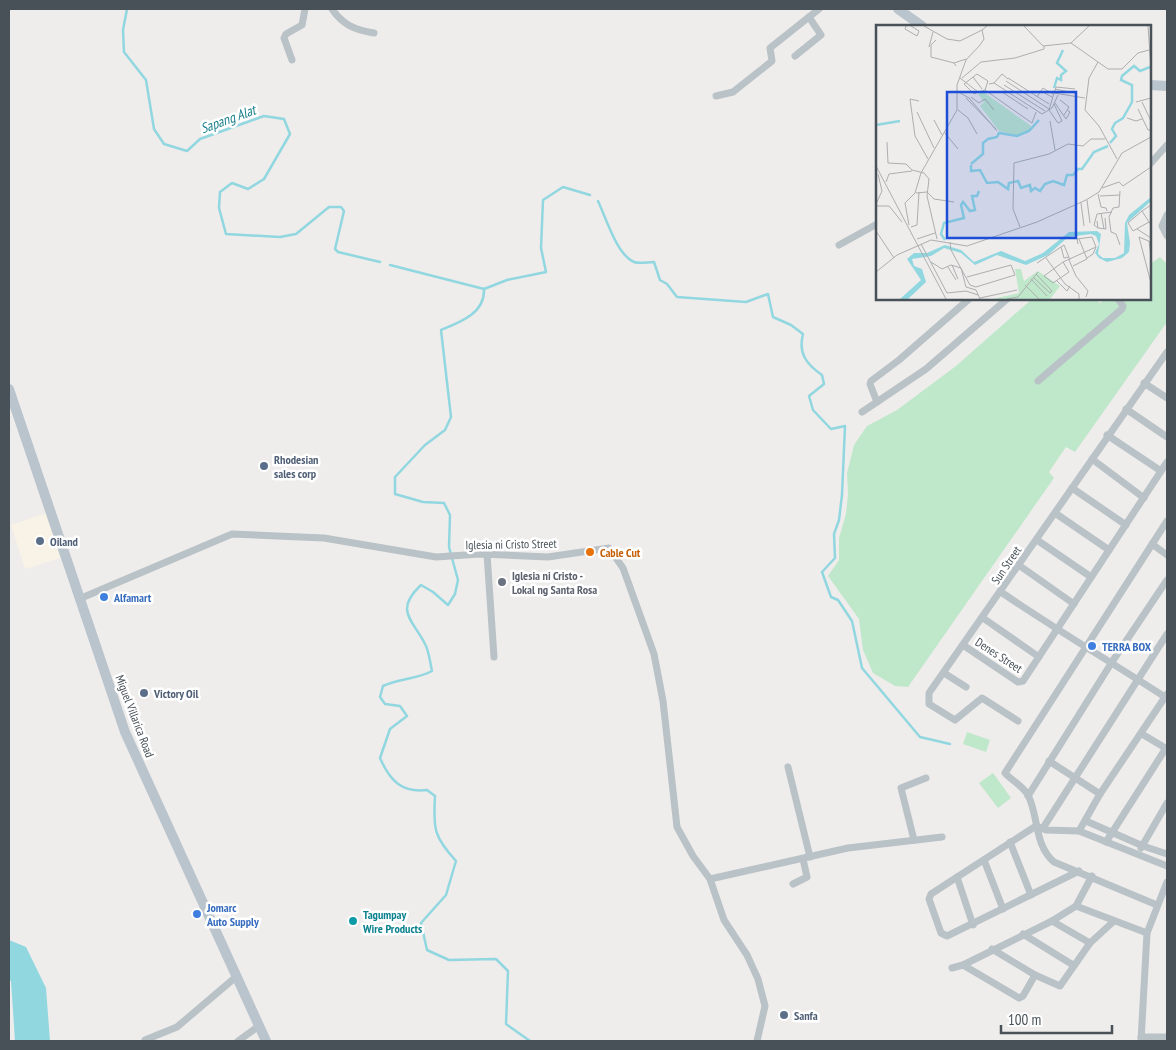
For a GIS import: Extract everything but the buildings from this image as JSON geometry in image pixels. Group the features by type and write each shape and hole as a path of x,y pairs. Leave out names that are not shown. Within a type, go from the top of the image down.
{"main road":[{"path":"898,9 921,25"},
{"path":"1151,85 1167,86"},
{"name":"Miguel Villarica Road","path":"9,389 125,732 266,1041"}],"street":[{"path":"292,60 284,38 286,34 302,25 305,9"},
{"path":"332,9 341,21 350,27 374,32"},
{"path":"716,96 733,92 772,61 770,48 819,9"},
{"path":"795,56 821,35 809,17"},
{"path":"1151,163 1167,145"},
{"path":"1167,214 1162,226 1167,236"},
{"path":"839,245 876,225"},
{"path":"877,402 870,384 871,381 899,360 968,300"},
{"path":"862,412 926,369 1005,300"},
{"path":"1038,381 1122,309 1123,306 1119,300"},
{"name":"Sun Street","path":"1018,721 982,698 955,720 929,704 929,694 1020,566 1107,435 1167,352"},
{"path":"1144,383 1167,398"},
{"path":"1126,409 1167,437"},
{"path":"1107,435 1161,471"},
{"path":"1092,459 1144,498"},
{"path":"983,618 1039,657 1167,462"},
{"path":"1072,488 1126,525"},
{"path":"1056,513 1109,550"},
{"path":"1157,905 1092,876 1054,862 1047,856 1028,796 1004,773 1167,521"},
{"name":"Iglesia ni Cristo Street","path":"80,598 232,534 324,538 436,557 487,554 548,557 610,548 623,568 654,654 664,700 677,826 693,856 710,879 724,920 747,955 758,979 765,1006 757,1041"},
{"path":"1036,540 1091,577"},
{"path":"1152,544 1167,554"},
{"path":"487,554 494,657"},
{"path":"1020,566 1074,604"},
{"path":"1028,796 1112,662 1167,580"},
{"path":"1001,592 1056,630 1166,696 1100,794 1079,832"},
{"path":"1079,871 947,936 942,935 929,899 931,894 1010,842 1039,827 1074,779 1167,634"},
{"name":"Denes Street","path":"964,645 1018,682 1023,681 1039,657"},
{"path":"944,673 966,686"},
{"path":"1106,842 1166,749 1142,734"},
{"path":"1049,761 1074,779 1100,794"},
{"path":"788,767 807,858 808,877 793,884"},
{"path":"914,840 901,788 926,778"},
{"path":"1137,854 1167,803"},
{"path":"1086,821 1142,846 1167,854"},
{"path":"1039,827 1079,832 1166,863"},
{"path":"710,879 848,848 942,837"},
{"path":"1010,842 1031,895"},
{"path":"984,860 1003,909"},
{"path":"952,968 1052,921 1076,906 1092,876"},
{"path":"957,877 972,925"},
{"path":"1167,882 1147,933 1141,1039 1167,1037"},
{"path":"1076,906 1147,933"},
{"path":"1052,921 1090,943"},
{"path":"992,949 1035,975 1060,986 1090,943 1114,921"},
{"path":"1024,934 1073,965"},
{"path":"963,964 1018,998 1023,996 1035,975"},
{"path":"145,1040 177,1026 237,976"},
{"path":"238,1041 259,1026"}],"shaded area":[{"path":"46,513 60,558 25,569 11,525"}],"green space":[{"path":"1160,257 1167,264 1167,322 1075,452 1066,447 1049,472 1054,478 908,687 895,686 873,673 863,650 859,619 828,576 839,560 839,538 846,514 848,494 847,473 854,445 867,426 897,410 956,366 1031,300 1097,300 1100,303 1104,300 1151,300 1151,263"},
{"path":"967,732 990,740 986,752 963,744"},
{"path":"993,773 1011,798 998,808 979,783"}],"water":[{"path":"9,940 26,947 46,988 50,1041 15,1041 11,981 9,980"}],"waterway":[{"name":"Sapang Alat","path":"127,9 123,30 124,52 146,80 154,129 164,144 187,151 200,139 264,116 284,119 290,134 264,179 248,189 232,183 220,192 219,208 226,234 280,237 296,234 329,207 341,207 344,211 335,249 338,252 380,262"},
{"path":"484,289 507,280 546,272 541,248 543,200 563,187 590,195"},
{"path":"598,201 622,252 634,262 654,262 660,280 667,284 677,297 746,302 768,294 773,317 791,325 803,334 802,347 805,358 822,375 824,384 809,396 813,410 831,429 845,426 842,495 839,520 834,534 835,558 822,572 831,597 838,600 852,621 862,668 920,737 950,744"},
{"name":"Sapang Alat","path":"390,265 484,289"},
{"path":"484,289 481,304 470,316 441,330 451,417 445,430 425,445 395,477 395,494 423,502 444,503 450,515 449,547 458,580 455,594 448,605 433,592 421,585 408,602 408,616 426,647 432,671 421,676 396,681 383,686 380,697 385,704 400,706 407,716 390,729 380,758 388,773 398,784 411,789 427,790 435,796 434,817 436,832 443,845 456,861 446,895 421,923 427,950 449,960 496,959 508,971 506,1024 530,1041"}],"place":[{"name":"Rhodesian sales corp","path":"264,466"},
{"name":"Oiland","path":"40,541"},
{"name":"Cable Cut","path":"590,552"},
{"name":"Iglesia ni Cristo - Lokal ng Santa Rosa","path":"502,582"},
{"name":"Alfamart","path":"104,597"},
{"name":"TERRA BOX","path":"1092,646"},
{"name":"Victory Oil","path":"144,693"},
{"name":"Jomarc Auto Supply","path":"197,914"},
{"name":"Tagumpay Wire Products","path":"353,921"},
{"name":"Sanfa","path":"784,1015"}]}
